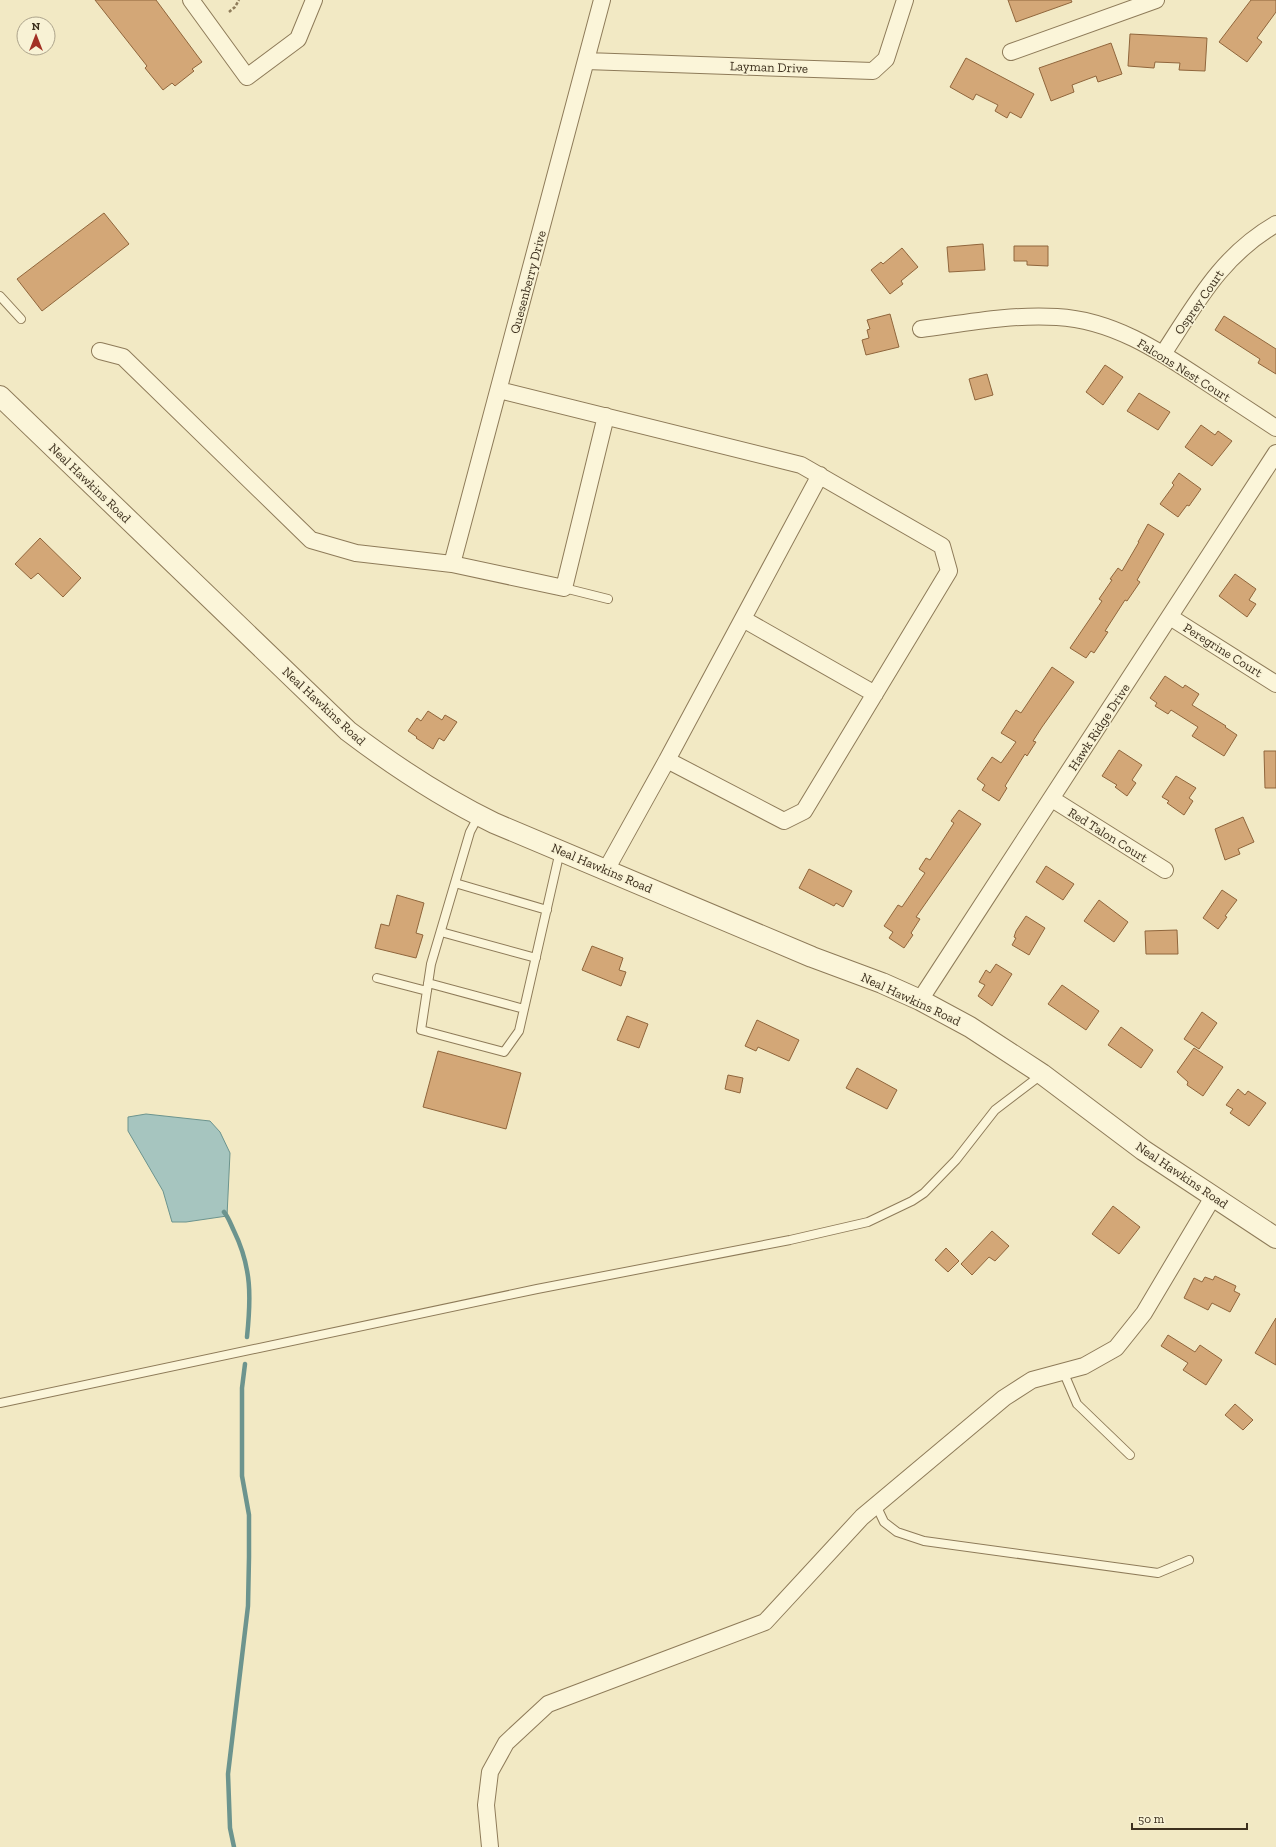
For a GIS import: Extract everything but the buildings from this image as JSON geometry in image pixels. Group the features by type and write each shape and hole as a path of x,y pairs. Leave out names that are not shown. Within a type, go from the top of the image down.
{"street":[{"path":"191,0 247,77 298,39 314,0"},
{"name":"Quesenberry Drive","path":"452,564 602,0"},
{"name":"Layman Drive","path":"586,61 873,71 886,59 905,0"},
{"path":"1011,52 1156,0"},
{"name":"Osprey Court","path":"1163,354 1209,284 1220,270 1247,243 1276,224"},
{"name":"Falcons Nest Court","path":"921,330 1018,318 1057,317 1095,324 1128,336 1163,354 1276,428"},
{"path":"100,351 123,357 311,540 356,553 452,564 564,588 606,416"},
{"path":"499,390 801,465 942,546 949,571 804,811 784,821 667,760"},
{"name":"Neal Hawkins Road","path":"0,396 348,730 406,774 461,807 479,815 812,958 882,983 920,1000 970,1027 1042,1074 1143,1150 1276,1238"},
{"name":"Hawk Ridge Drive","path":"920,1000 1276,453"},
{"path":"606,870 667,760 820,475"},
{"name":"Peregrine Court","path":"1170,617 1276,684"},
{"path":"743,619 875,694"},
{"name":"Red Talon Court","path":"1052,799 1164,870"},
{"path":"490,1847 486,1805 490,1772 506,1742 548,1704 765,1622 862,1517 1004,1398 1032,1380 1084,1366 1116,1348 1144,1313 1212,1197"}],"lane":[{"path":"0,296 21,319"},
{"path":"564,588 608,599"},
{"path":"479,815 470,832 431,964 421,1030 504,1052 519,1031 560,850"},
{"path":"455,883 547,910"},
{"path":"440,932 536,958"},
{"path":"377,978 427,987 524,1009"},
{"path":"0,1403 537,1289 790,1240 868,1222 912,1202 924,1193 956,1160 995,1110 1042,1074"},
{"path":"1063,1372 1077,1404 1130,1455"},
{"path":"876,1505 884,1522 897,1532 924,1541 1158,1573 1189,1560"}],"path":[{"path":"229,12 235,8 239,0"}],"water":[{"path":"146,1114 210,1121 220,1132 230,1153 227,1216 186,1222 172,1222 163,1191 128,1131 128,1117"}],"waterway":[{"path":"224,1212 229,1219 240,1245 247,1271 249,1283 247,1337"},
{"path":"234,1847 230,1828 228,1774 248,1606 249,1515 242,1476 242,1388 245,1364"}]}
